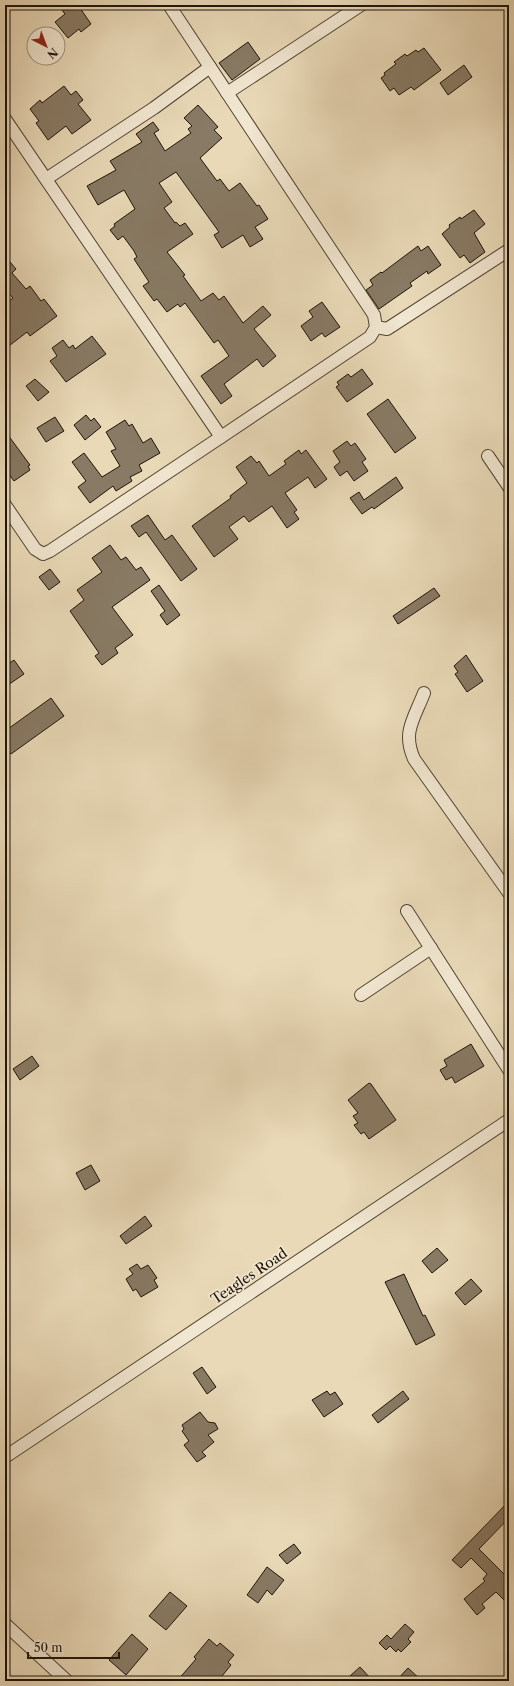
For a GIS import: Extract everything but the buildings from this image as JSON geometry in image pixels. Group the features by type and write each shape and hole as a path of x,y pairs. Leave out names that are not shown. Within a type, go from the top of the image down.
{"street":[{"path":"5,505 35,549 43,554 50,551 370,337 376,327 374,315 169,5"},
{"path":"227,93 361,5"},
{"path":"46,179 154,108 210,67"},
{"path":"5,119 221,437"},
{"path":"376,327 387,329 509,250"},
{"path":"488,456 509,488"},
{"path":"424,693 408,732 408,746 414,759 509,893"},
{"path":"407,910 509,1070"},
{"path":"361,995 431,948"},
{"name":"Teagles Road","path":"6,1454 509,1120"},
{"path":"5,1624 67,1681"}]}
